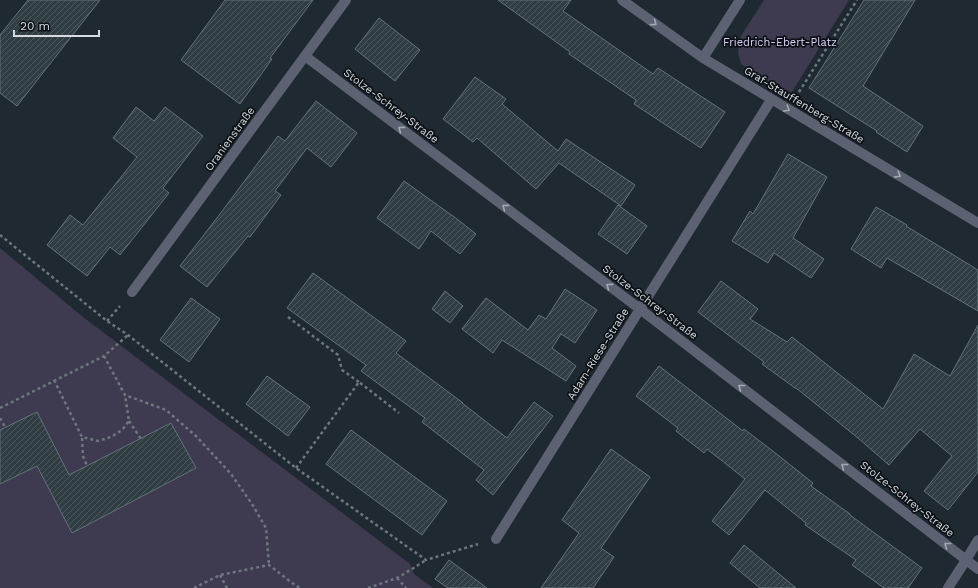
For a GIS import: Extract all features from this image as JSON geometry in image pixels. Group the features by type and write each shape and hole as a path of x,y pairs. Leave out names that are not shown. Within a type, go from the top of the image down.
{"street":[{"name":"Oranienstraße","path":"132,292 346,0"},
{"name":"Graf-Stauffenberg-Straße","path":"622,0 703,58 978,223"},
{"path":"703,58 740,0"},
{"name":"Stolze-Schrey-Straße","path":"305,56 640,309 978,569"},
{"name":"Adam-Riese-Straße","path":"496,539 771,100"},
{"path":"948,588 978,540"}],"path":[{"path":"789,110 857,0"},
{"path":"0,234 107,321 128,335 296,468 426,560"},
{"path":"288,317 338,355 342,370 399,413"},
{"path":"0,408 104,356 128,335"},
{"path":"104,356 125,394 129,421 140,438"},
{"path":"54,380 82,437 82,456 86,466"},
{"path":"296,468 359,382"},
{"path":"125,394 166,410 197,437 231,474 252,504 266,528 269,565 300,588"},
{"path":"0,418 5,428"},
{"path":"82,437 98,441 111,437 122,430 129,421"},
{"path":"368,588 397,578 426,560 496,539"},
{"path":"194,588 220,576 269,565"},
{"path":"220,576 227,588"},
{"path":"397,578 406,588"}],"green space":[{"name":"Friedrich-Ebert-Platz","path":"764,0 849,0 790,95 741,64 738,53 739,39"},
{"path":"0,248 83,317 410,564 414,574 433,588 0,588"}],"building":[{"path":"28,0 100,0 17,106 0,93 0,35"},
{"path":"225,0 313,0 270,58 272,59 240,104 181,60"},
{"path":"498,0 571,0 563,11 653,74 658,68 725,112 701,148 634,104 636,100 569,54 570,52"},
{"path":"864,0 915,0 863,86 923,126 907,152 809,88"},
{"path":"379,18 420,50 395,81 355,49"},
{"path":"475,77 506,99 502,104 558,151 566,139 635,185 621,206 559,163 536,189 477,138 473,142 443,119"},
{"path":"316,101 357,133 331,167 307,148 275,191 281,195 250,237 248,236 207,287 180,266 278,136 285,141"},
{"path":"136,107 154,121 165,107 203,136 163,188 169,193 120,255 110,247 87,276 47,245 70,215 83,225 137,157 113,138"},
{"path":"788,154 827,177 793,238 824,259 811,278 774,253 768,263 732,241 750,211 753,214"},
{"path":"404,181 476,234 460,254 431,231 419,249 377,218"},
{"path":"618,205 647,226 627,254 598,234"},
{"path":"876,207 978,270 978,311 887,258 881,268 851,249"},
{"path":"313,273 406,341 396,353 507,438 534,402 553,416 493,495 476,480 484,470 422,422 425,418 361,371 366,365 287,308"},
{"path":"721,281 758,309 750,319 787,342 792,337 883,409 914,354 950,376 978,325 978,472 948,510 924,491 952,456 920,429 889,465 796,388 762,364 764,362 698,312"},
{"path":"565,289 597,310 575,343 561,334 552,348 576,366 566,381 502,340 493,353 462,329 486,298 528,330 539,315 546,319"},
{"path":"445,291 463,306 450,323 432,309"},
{"path":"191,298 220,319 189,362 160,340"},
{"path":"659,366 743,431 744,429 774,452 813,483 811,486 922,568 908,588 884,588 852,565 856,560 805,525 806,523 765,490 729,535 712,521 745,479 707,449 704,453 676,431 678,428 636,396"},
{"path":"267,376 310,407 288,436 246,404"},
{"path":"37,412 69,475 171,423 196,468 72,533 37,466 0,484 0,430"},
{"path":"351,430 447,501 422,535 326,464"},
{"path":"611,449 650,477 601,548 614,557 593,588 541,588 579,533 562,520"},
{"path":"744,545 796,588 760,588 730,563"},
{"path":"449,560 487,588 448,588 435,579"}]}
